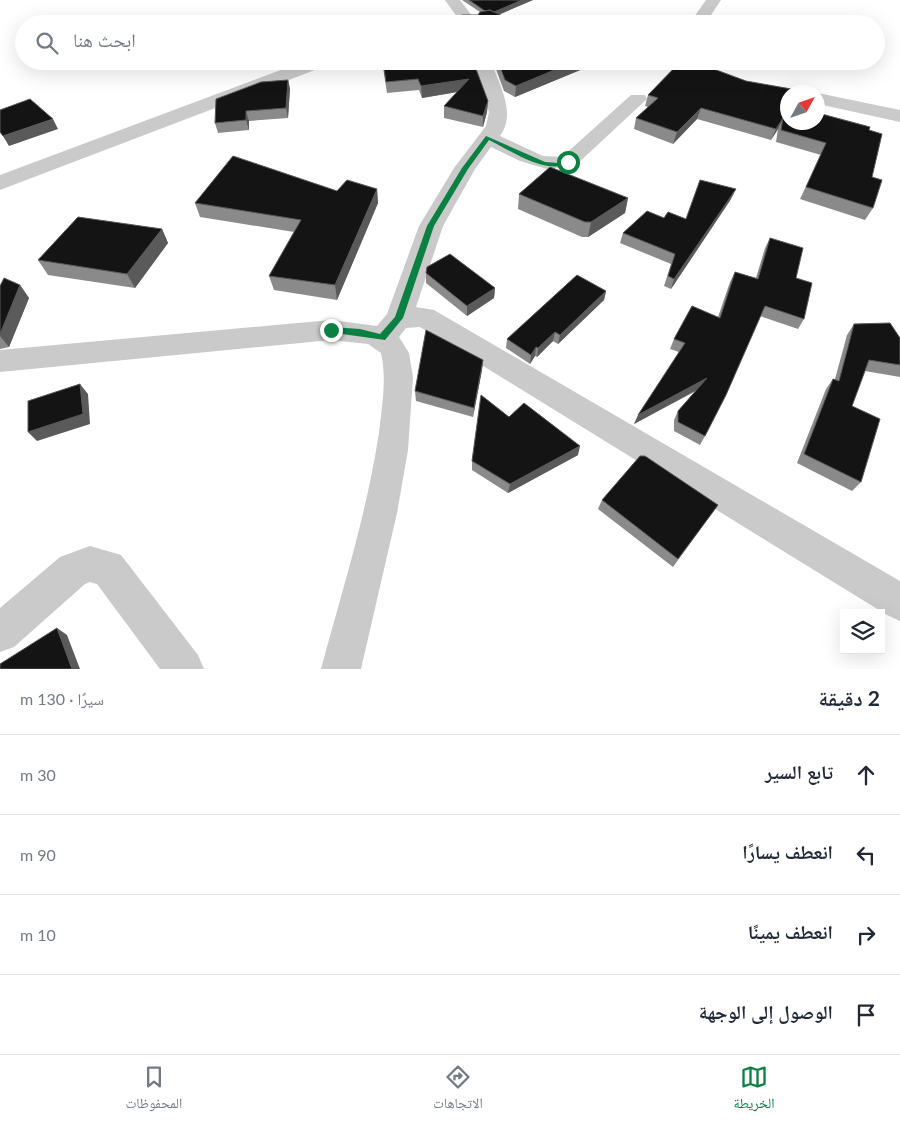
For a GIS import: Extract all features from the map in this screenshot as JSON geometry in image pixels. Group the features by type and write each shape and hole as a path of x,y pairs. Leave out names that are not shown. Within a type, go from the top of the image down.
{"street":[{"path":"703,15 714,0"},
{"path":"0,182 298,70"},
{"path":"341,669 390,469 398,392 395,353 390,328 431,226 465,168 496,127 498,112 485,70"},
{"path":"488,138 543,164 558,165 568,162 638,99"},
{"path":"825,100 900,116"},
{"path":"0,361 331,330 360,332 390,328 425,318 900,602"},
{"path":"0,633 73,570 90,564 108,568 184,669"}],"building":[{"path":"469,0 522,0 494,12 490,10 485,11"},
{"path":"490,10 500,15 478,15 480,12"},
{"path":"384,70 476,70 488,101 483,116 444,106 469,79 421,86 418,79 386,82"},
{"path":"501,70 554,70 516,86 505,80"},
{"path":"672,70 716,70 746,81 780,87 780,123 776,129 701,108 677,132 636,118 658,98 648,95"},
{"path":"288,80 286,108 246,111 246,120 215,123 216,99 261,82"},
{"path":"30,99 53,119 3,136 0,132 0,110"},
{"path":"825,115 870,127 869,130 882,134 872,177 882,180 873,208 806,187 826,143 781,130 825,130"},
{"path":"233,156 337,191 347,180 377,189 335,285 269,276 301,220 195,203"},
{"path":"550,167 628,198 591,222 585,222 519,194"},
{"path":"700,180 736,189 674,279 668,276 675,254 623,233 647,211 664,218 668,212 686,219"},
{"path":"78,217 162,229 127,274 38,260"},
{"path":"770,238 803,248 796,278 812,283 804,319 765,306 726,395 705,436 678,422 678,411 707,378 638,415 685,343 674,339 692,306 720,318 735,272 758,279"},
{"path":"450,254 495,288 467,306 426,273 427,267"},
{"path":"577,275 606,291 560,335 555,332 538,348 536,347 531,355 507,339"},
{"path":"4,278 20,285 0,334 0,286"},
{"path":"890,323 900,338 900,365 869,360 852,406 880,419 861,482 804,454 833,379 839,381 854,324"},
{"path":"426,330 483,360 474,408 415,391"},
{"path":"80,384 83,414 28,432 28,401"},
{"path":"481,395 509,417 524,403 580,446 510,484 472,461"},
{"path":"640,456 645,456 718,505 678,559 602,500"},
{"path":"57,628 72,669 0,669 0,664"}],"route":[{"path":"331,330 360,332 382,338 399,318 431,226 465,168 488,138 543,164 558,165 568,162"}]}
